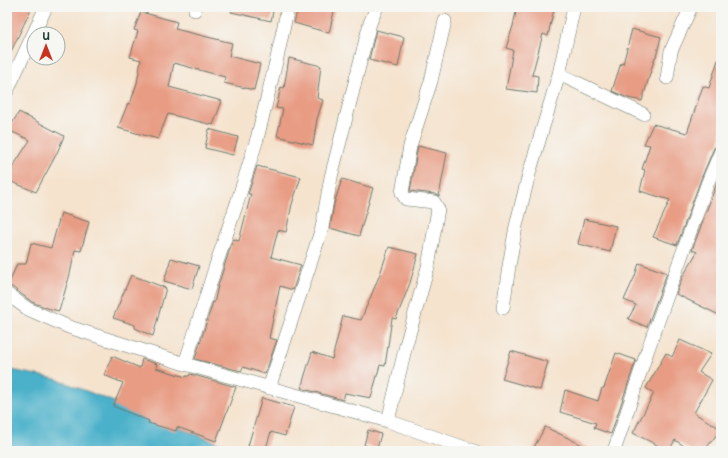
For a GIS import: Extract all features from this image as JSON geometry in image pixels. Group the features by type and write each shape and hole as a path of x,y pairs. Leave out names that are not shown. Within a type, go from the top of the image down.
{"street":[{"path":"7,91 46,7"},
{"path":"185,364 257,139 288,7"},
{"path":"269,388 322,228 332,177 370,23 377,7"},
{"path":"503,308 516,226 529,174 559,74 574,7"},
{"path":"667,78 671,51 691,7"},
{"path":"388,421 406,345 428,267 438,209 434,202 406,199 402,193 410,146 431,81 445,21"},
{"path":"559,74 644,114"},
{"path":"614,451 648,349 700,203 721,151"},
{"path":"7,294 28,308 68,327 185,364 388,421 474,451"}],"water":[{"path":"7,369 56,379 225,446 255,451 7,451"}],"building":[{"path":"7,7 32,7 7,60"},
{"path":"232,7 274,7 271,21 231,12"},
{"path":"298,7 335,7 329,33 294,23"},
{"path":"517,7 555,7 548,36 543,34 532,75 538,76 537,93 506,89 513,50 506,48"},
{"path":"141,12 177,22 175,29 232,43 229,56 260,64 254,90 224,83 225,77 174,63 169,87 222,101 213,125 168,114 158,139 118,128 128,103 130,104 137,83 141,60 130,57 138,31 134,30"},
{"path":"632,29 661,37 642,101 628,98 612,91 621,63 623,64"},
{"path":"376,30 404,37 398,67 369,60"},
{"path":"289,58 321,66 317,98 323,100 317,119 313,145 277,136 283,109 276,108 281,87 284,88"},
{"path":"718,60 721,60 721,136 718,144 714,148 701,179 677,245 653,237 670,200 640,191 645,170 642,169 650,145 644,144 653,124 687,133 703,86 709,88"},
{"path":"19,112 64,136 57,153 36,192 7,180 7,176 30,140 8,130"},
{"path":"209,129 238,137 233,155 205,148"},
{"path":"418,146 447,153 439,196 435,194 410,191"},
{"path":"257,166 301,177 292,204 286,232 278,230 271,257 301,265 293,290 280,286 269,338 277,340 265,374 243,367 241,371 195,359 213,302 214,303 233,239 239,241 251,194 248,194"},
{"path":"721,172 721,316 676,294 682,278 697,252 692,250"},
{"path":"342,179 373,188 359,236 330,228 334,204"},
{"path":"61,213 89,222 81,251 75,250 70,274 59,311 32,302 12,287 8,286 17,264 26,264 31,243 51,248"},
{"path":"584,219 616,226 610,252 578,244"},
{"path":"389,247 418,254 410,283 396,319 392,318 385,366 380,365 371,398 345,393 343,400 301,388 312,352 332,359 343,316 361,320 380,274"},
{"path":"171,258 199,266 192,289 164,281"},
{"path":"639,263 667,273 647,327 628,319 636,305 624,300"},
{"path":"131,275 166,288 153,336 135,328 135,325 113,318"},
{"path":"680,340 711,354 699,372 712,380 694,413 721,429 704,451 692,451 675,440 669,451 633,433 654,393 646,388 666,353 672,357"},
{"path":"511,351 548,362 540,390 502,379"},
{"path":"616,353 636,360 611,434 594,428 596,423 560,412 565,390 598,401"},
{"path":"112,356 140,368 142,359 157,364 156,368 186,377 190,374 236,387 216,441 177,427 176,431 148,423 149,421 113,406 123,383 104,375"},
{"path":"262,398 294,407 285,436 271,432 265,451 248,446"},
{"path":"545,427 564,436 594,451 532,451"},
{"path":"368,430 381,434 377,449 364,445"}]}
